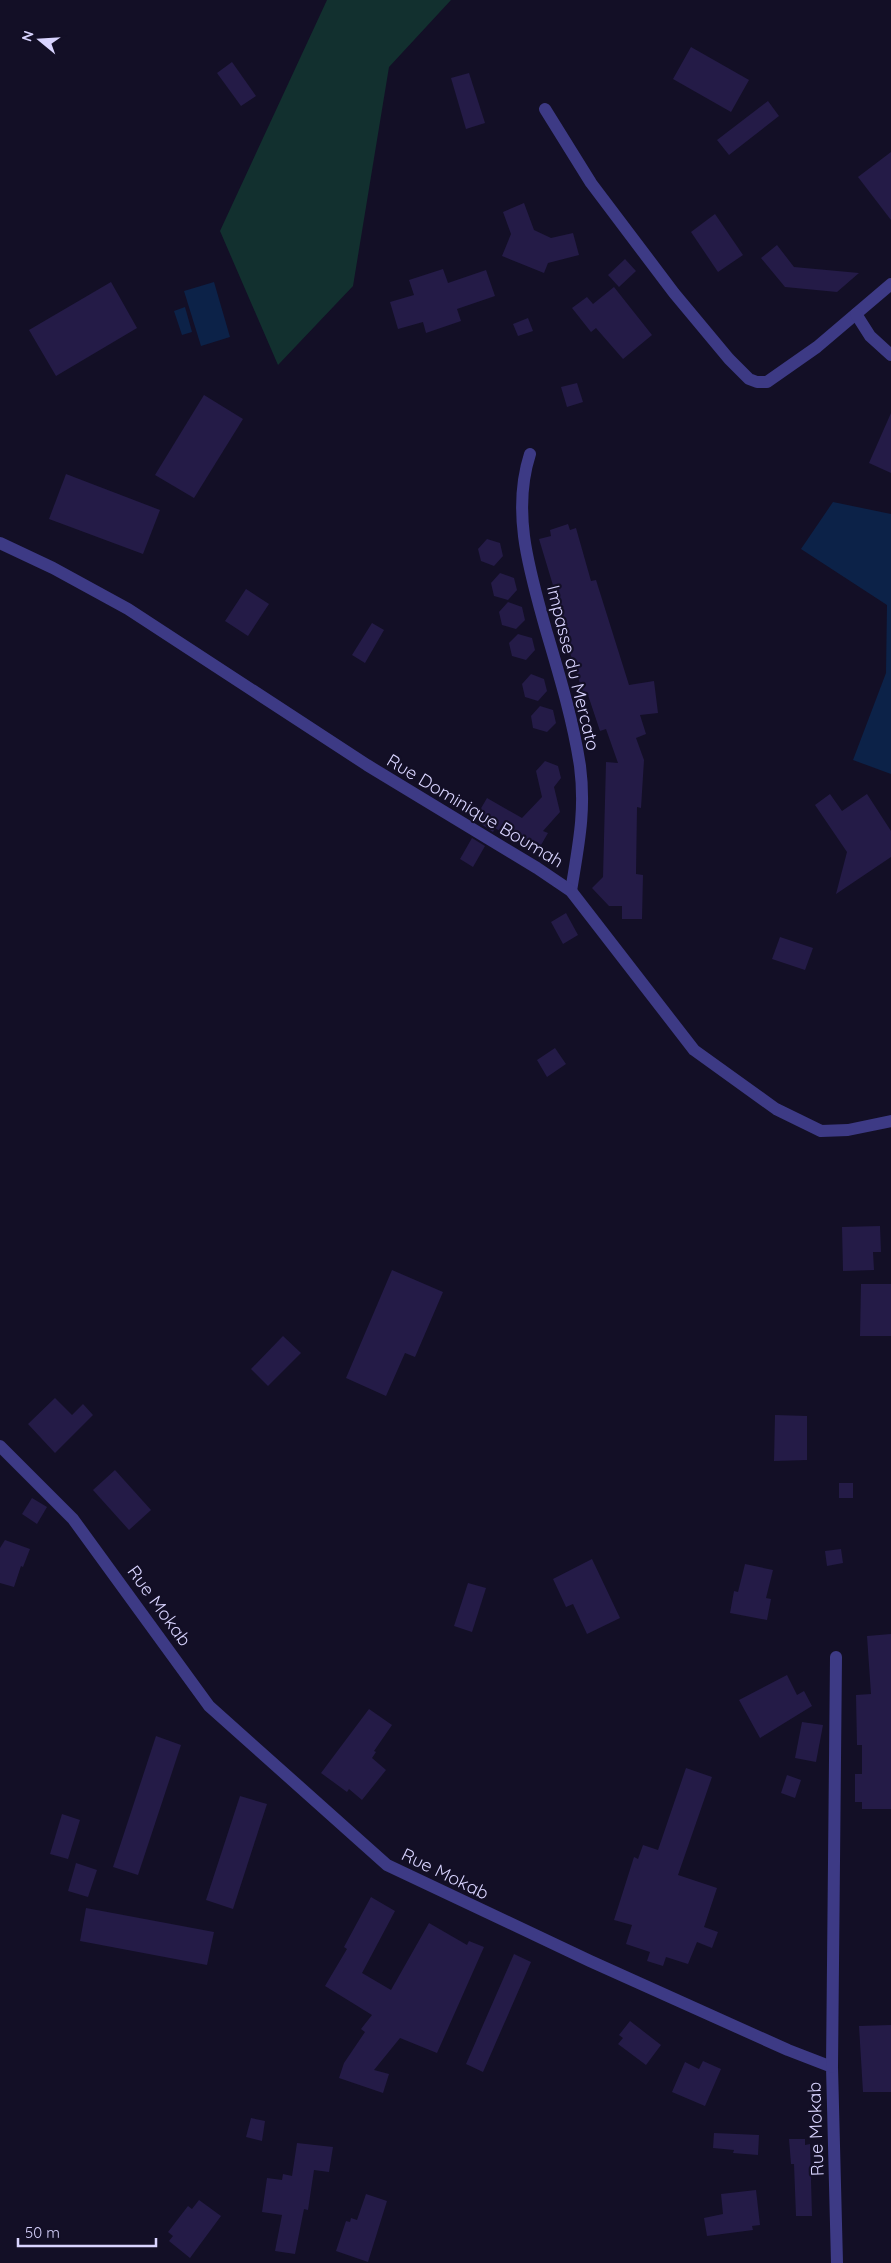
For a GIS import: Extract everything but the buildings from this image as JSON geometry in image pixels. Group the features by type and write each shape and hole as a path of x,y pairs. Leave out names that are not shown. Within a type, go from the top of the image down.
{"street":[{"path":"544,109 591,183 680,300 748,379 757,382 767,382 817,347 891,284"},
{"path":"856,314 870,336 891,355"},
{"name":"Impasse du Mercato","path":"530,454 522,498 523,539 562,687 580,766 584,814 571,891"},
{"name":"Rue Dominique Boumah","path":"0,543 53,568 128,609 367,766 571,891 694,1050 769,1104 794,1119 821,1131 848,1130 891,1122"},
{"name":"Rue Mokab","path":"0,1446 73,1519 209,1706 388,1865 590,1961 788,2050 832,2066 837,2263"},
{"path":"832,2066 836,1656"}],"green space":[{"path":"327,0 451,0 389,67 353,286 278,365 220,231"}],"water":[{"path":"214,282 230,337 201,346 184,291"},
{"path":"185,307 192,332 182,335 174,311"},
{"path":"833,502 891,514 891,774 853,760 886,673 887,605 801,549"}]}
